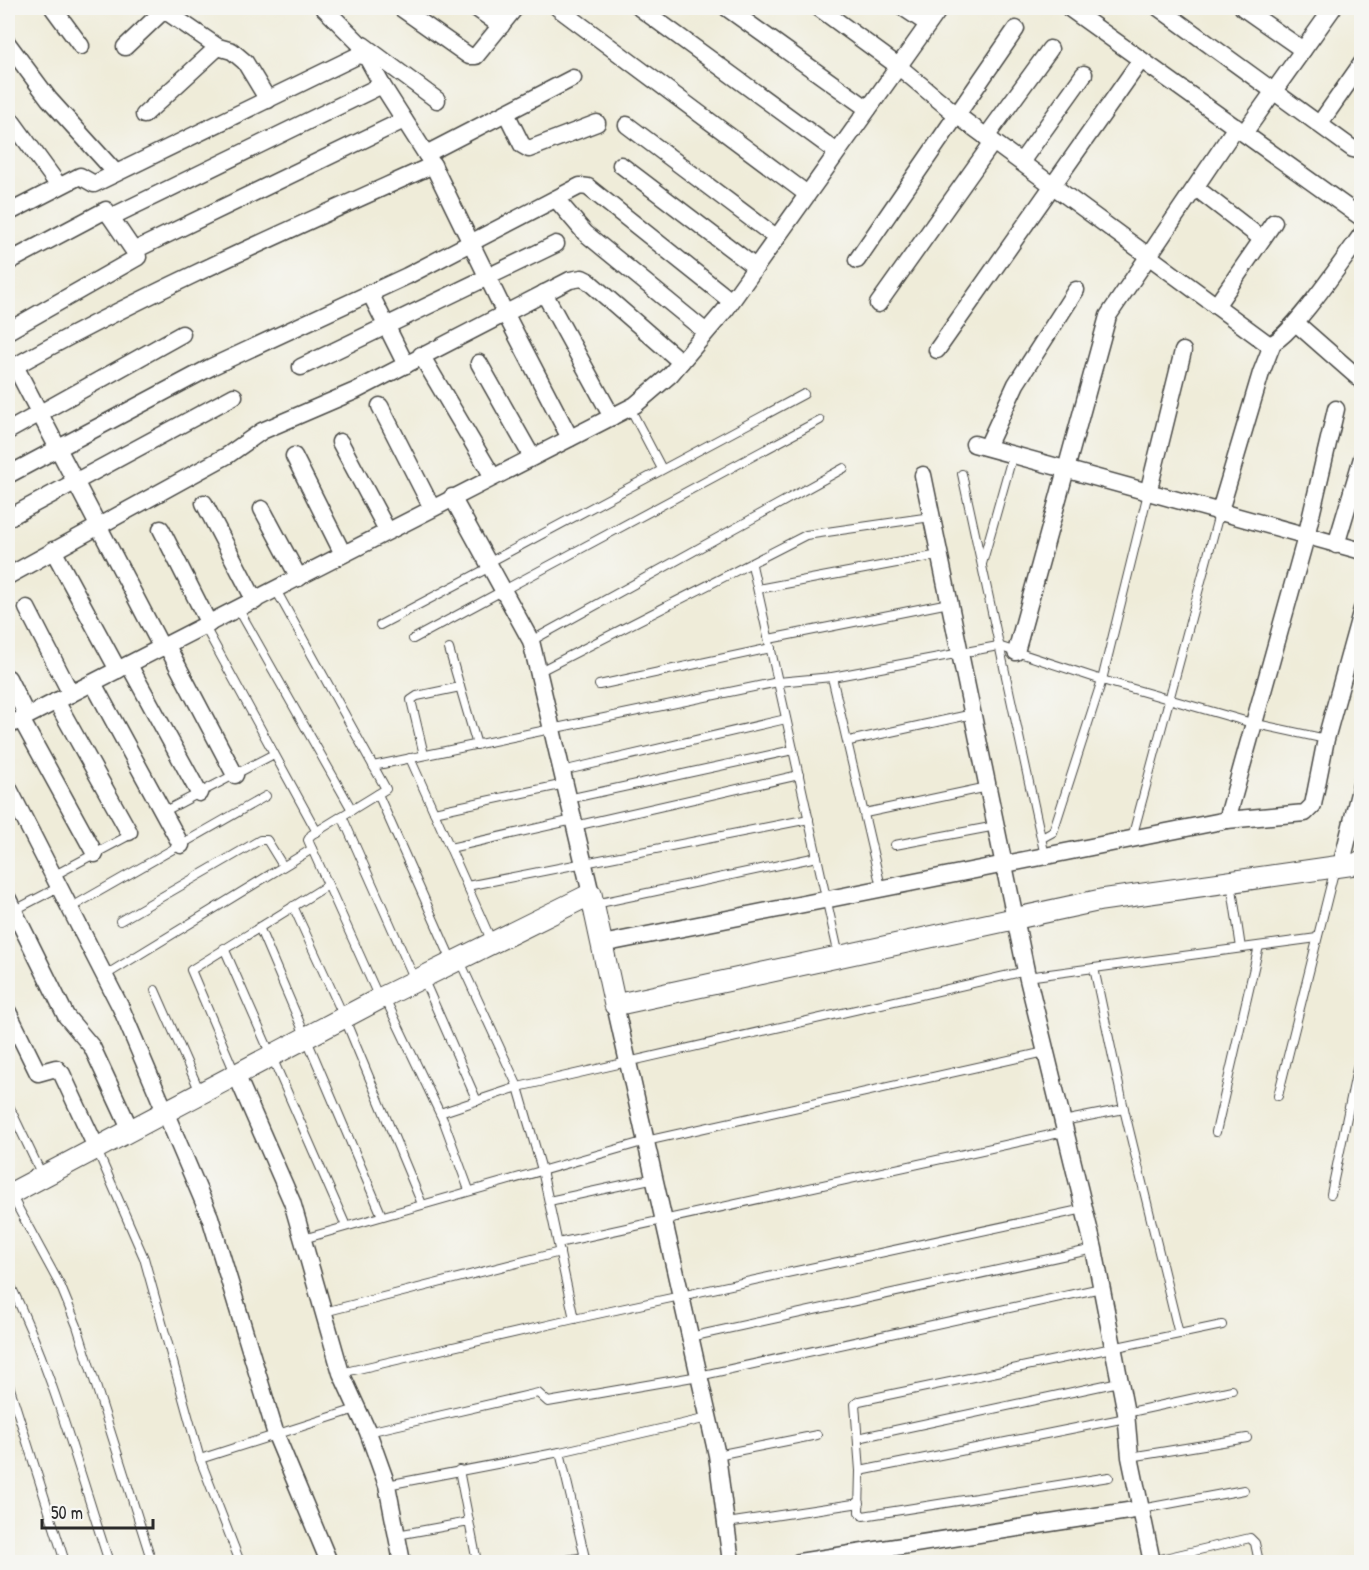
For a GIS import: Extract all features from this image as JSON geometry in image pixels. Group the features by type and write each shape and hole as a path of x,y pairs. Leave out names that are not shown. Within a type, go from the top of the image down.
{"street":[{"path":"53,8 81,46"},
{"path":"324,8 361,48 437,100"},
{"path":"401,8 469,56 479,54 515,8"},
{"path":"476,8 501,26"},
{"path":"558,8 807,194"},
{"path":"640,8 837,152"},
{"path":"727,8 868,109"},
{"path":"819,8 898,66 990,140 1262,340 1272,345"},
{"path":"904,8 928,24"},
{"path":"18,720 207,626 387,530 630,408 670,375 731,301 940,8"},
{"path":"1068,8 1362,218"},
{"path":"1159,8 1353,149 1362,151"},
{"path":"1243,8 1303,50"},
{"path":"125,47 163,9 218,47 232,51 245,62 268,100"},
{"path":"1016,652 1068,470 1107,316 1196,188 1240,130 1274,91 1330,9"},
{"path":"857,260 958,116 1016,28"},
{"path":"8,44 49,99 116,173"},
{"path":"144,115 218,47"},
{"path":"361,48 429,160 505,314 570,438"},
{"path":"11,206 80,176 92,184 268,100 361,48"},
{"path":"878,304 1050,49"},
{"path":"937,350 1141,60"},
{"path":"1320,123 1362,63"},
{"path":"1021,162 1084,74"},
{"path":"235,775 97,525 39,414 11,368 113,312 429,160 506,113 573,78"},
{"path":"111,217 382,85"},
{"path":"506,113 522,146 529,149 597,123"},
{"path":"8,116 59,186"},
{"path":"135,250 404,120"},
{"path":"627,125 777,238"},
{"path":"621,165 755,267"},
{"path":"8,475 211,367 370,293 580,186 588,187 731,301"},
{"path":"1196,188 1262,239"},
{"path":"556,199 585,233 706,332"},
{"path":"8,262 106,210 135,250 137,259 8,330"},
{"path":"1216,306 1274,222"},
{"path":"1219,514 1261,373 1272,345 1281,340 1296,323 1362,234"},
{"path":"301,367 556,244"},
{"path":"8,576 228,455 262,431 355,391 570,280 582,278 681,362"},
{"path":"1076,290 980,445 1219,514 1362,551"},
{"path":"370,293 406,365"},
{"path":"544,293 612,417"},
{"path":"1296,323 1358,371"},
{"path":"8,432 182,334"},
{"path":"1148,493 1183,351"},
{"path":"422,355 493,477"},
{"path":"479,363 532,457"},
{"path":"8,518 74,480 234,396"},
{"path":"380,406 432,508"},
{"path":"1227,820 1252,723 1306,537 1336,409"},
{"path":"340,442 387,530"},
{"path":"294,456 343,554"},
{"path":"1336,544 1362,458"},
{"path":"923,475 1027,974 1094,1249 1126,1416 1130,1457 1152,1562"},
{"path":"452,497 531,641 592,899 717,1455 731,1563"},
{"path":"204,503 255,601"},
{"path":"262,509 299,578"},
{"path":"161,529 207,626"},
{"path":"53,550 199,793"},
{"path":"27,608 64,697 129,832"},
{"path":"602,944 1227,820 1299,814 1310,810 1326,740 1362,609"},
{"path":"8,678 18,720 94,854"},
{"path":"93,683 181,845"},
{"path":"615,1005 1101,900 1346,866 1362,781"},
{"path":"8,787 104,976 210,1217 276,1435 329,1563"},
{"path":"8,1192 382,997 492,942 592,899"},
{"path":"9,908 66,1016 92,1047 130,1129"},
{"path":"8,1012 38,1073 57,1068 62,1074 96,1147"},
{"path":"236,1074 292,1202 341,1373 368,1432 387,1485 402,1563"},
{"path":"800,1563 1141,1509"}],"lane":[{"path":"380,624 804,394"},
{"path":"630,408 662,469"},
{"path":"413,639 820,420"},
{"path":"982,568 1013,454"},
{"path":"531,641 844,468"},
{"path":"962,474 1046,856"},
{"path":"1042,838 1053,832 1102,680 1148,493"},
{"path":"1132,838 1219,514"},
{"path":"538,672 814,532 931,517"},
{"path":"758,589 939,555"},
{"path":"752,565 839,956"},
{"path":"276,590 386,789 308,840 440,1113 469,1190"},
{"path":"598,685 770,643 950,603"},
{"path":"238,609 352,810"},
{"path":"207,626 317,832"},
{"path":"373,766 778,682 831,677 998,646 1102,680 1252,723 1326,740"},
{"path":"449,649 477,744"},
{"path":"831,677 849,741 881,887"},
{"path":"424,755 411,700 417,696 460,687"},
{"path":"849,741 973,714"},
{"path":"565,785 786,719"},
{"path":"434,812 565,785 793,750"},
{"path":"164,812 274,754"},
{"path":"410,758 492,942"},
{"path":"450,848 799,775"},
{"path":"865,813 988,787"},
{"path":"378,794 518,1088 542,1170 574,1319"},
{"path":"70,908 266,796"},
{"path":"342,816 477,1101"},
{"path":"467,886 809,819"},
{"path":"895,844 996,826"},
{"path":"9,908 56,882 94,854 126,837 129,832"},
{"path":"120,921 260,840 267,840 283,866"},
{"path":"104,976 312,849"},
{"path":"592,899 817,857"},
{"path":"1278,1096 1317,939 1346,866"},
{"path":"1231,881 1241,948"},
{"path":"236,1074 191,973 194,967 328,885"},
{"path":"293,906 344,1017 422,1204"},
{"path":"259,927 382,1215"},
{"path":"440,1113 518,1088 628,1061 1027,974 1094,968 1317,939"},
{"path":"1216,1132 1259,946"},
{"path":"224,948 346,1226"},
{"path":"1094,968 1124,1109 1179,1334"},
{"path":"155,990 200,1092"},
{"path":"1331,1194 1362,1045"},
{"path":"303,1239 646,1141 1045,1052"},
{"path":"8,1104 42,1175"},
{"path":"324,1312 663,1219 1063,1127 1124,1109"},
{"path":"96,1147 144,1258 200,1459 240,1563"},
{"path":"549,1201 655,1179"},
{"path":"8,1192 61,1287 77,1326 151,1562"},
{"path":"341,1373 574,1319 1084,1209"},
{"path":"690,1337 1094,1249"},
{"path":"8,1280 26,1316 109,1563"},
{"path":"368,1432 538,1393 548,1402 699,1376 1101,1288"},
{"path":"1109,1477 863,1516 859,1512 860,1471 855,1407 859,1401 1222,1325"},
{"path":"8,1382 65,1563"},
{"path":"858,1438 1119,1382"},
{"path":"860,1471 1126,1416 1232,1390"},
{"path":"200,1459 356,1409"},
{"path":"387,1485 560,1452 708,1418"},
{"path":"717,1455 817,1435"},
{"path":"1130,1457 1247,1438"},
{"path":"554,1563 586,1560 560,1452"},
{"path":"459,1470 477,1563"},
{"path":"1141,1509 1244,1490"},
{"path":"727,1523 860,1503"},
{"path":"397,1536 469,1522"},
{"path":"1152,1562 1250,1538 1255,1543 1259,1563"}]}
